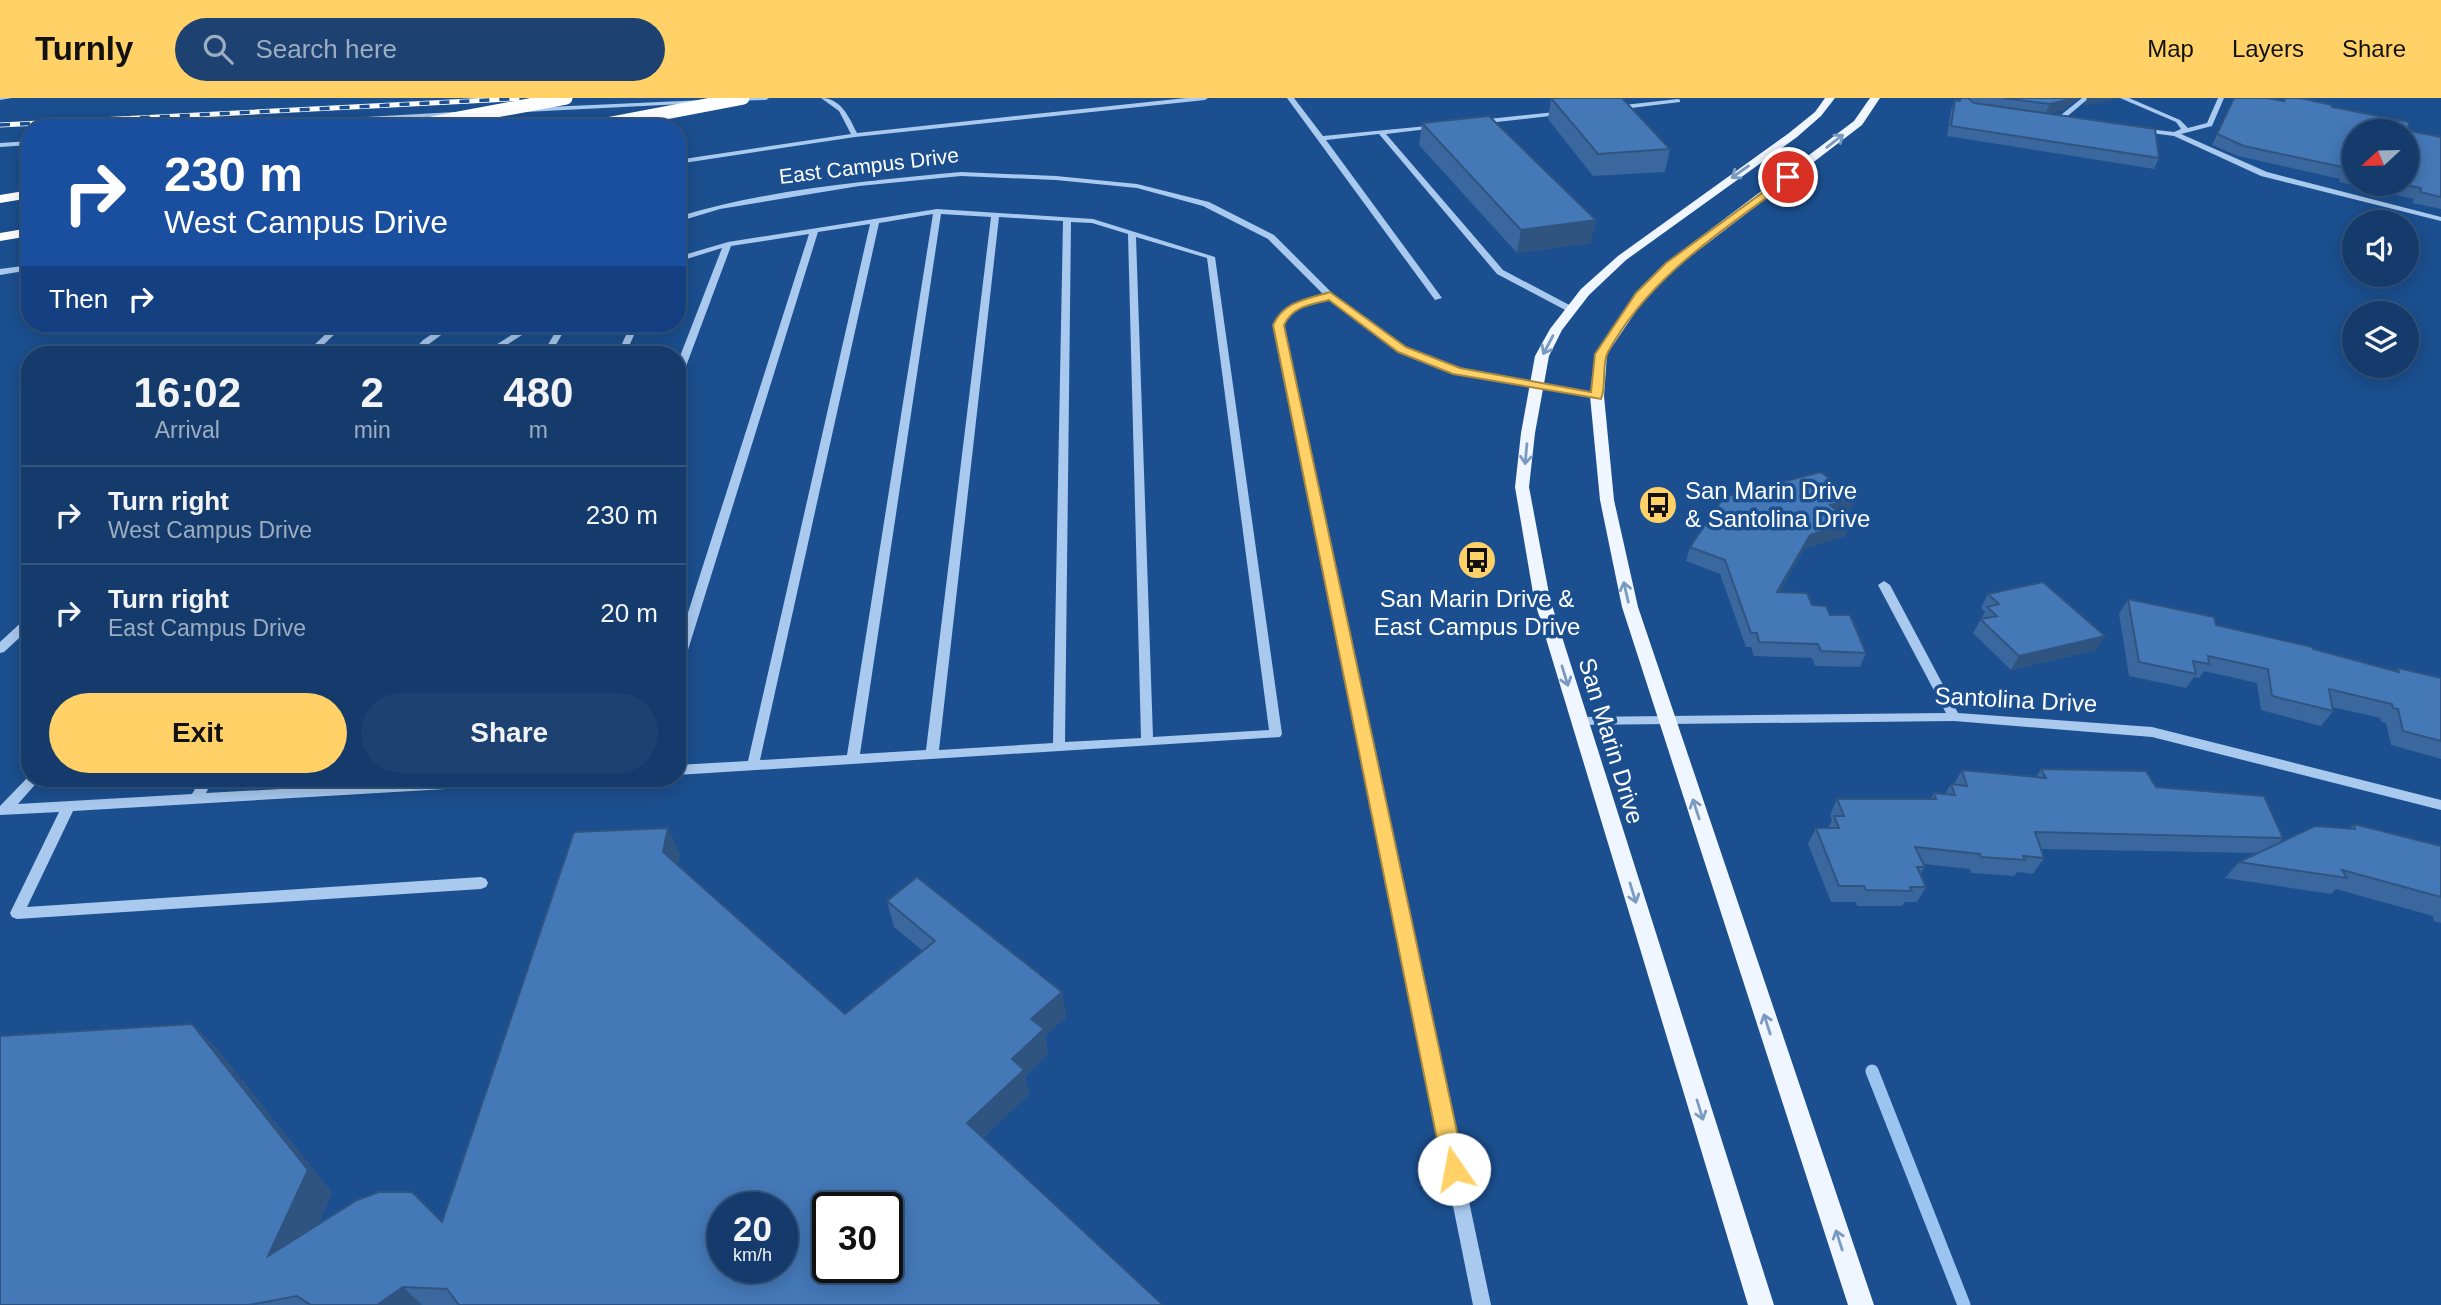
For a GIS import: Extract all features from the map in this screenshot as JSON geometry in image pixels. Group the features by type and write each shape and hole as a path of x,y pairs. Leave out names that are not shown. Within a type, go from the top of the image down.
{"highway":[{"path":"453,119 566,98"},
{"path":"633,119 743,98"},
{"path":"0,199 21,196"},
{"path":"0,237 21,234"}],"main road":[{"name":"San Marin Drive","path":"1761,1305 1542,599 1522,487 1528,433 1542,356 1556,329 1585,292 1622,258 1793,135 1818,114 1830,98"},
{"path":"1861,1305 1630,607 1606,500 1597,396 1601,354 1640,296 1670,266 1858,123 1875,98"}],"street":[{"path":"0,98 9,98"},
{"path":"375,119 766,98"},
{"path":"824,98 842,110 855,135"},
{"path":"686,161 855,135 1205,98"},
{"path":"1290,98 1438,298"},
{"path":"2058,120 2086,98"},
{"path":"2123,98 2178,121 2186,131"},
{"path":"2175,134 2210,125 2221,98"},
{"path":"1611,108 1678,101"},
{"path":"1476,122 1570,112"},
{"path":"2046,118 2071,121"},
{"path":"1321,138 1449,125"},
{"path":"2123,128 2175,134 2264,174 2441,219"},
{"path":"1381,132 1500,272 1572,310"},
{"path":"0,147 21,144"},
{"name":"East Campus Drive","path":"686,217 719,207 859,184 961,174 1056,178 1137,186 1206,205 1270,237 1330,296 1402,349 1458,371 1597,396"},
{"path":"853,759 937,211"},
{"path":"932,755 995,215"},
{"path":"1059,747 1067,219"},
{"path":"753,765 875,221"},
{"path":"686,637 814,231"},
{"path":"1132,233 1147,742"},
{"path":"686,354 728,244"},
{"path":"0,272 21,268"},
{"path":"1330,296 1296,305 1284,313 1279,325 1482,1305"},
{"path":"318,346 331,333"},
{"path":"422,346 439,333"},
{"path":"500,346 520,333"},
{"path":"1884,585 1954,717"},
{"path":"0,649 21,629"},
{"name":"Santolina Drive","path":"1579,721 1954,717 2152,732 2441,805"},
{"path":"2,812 26,787"},
{"path":"195,799 202,787"},
{"path":"303,793 306,787"},
{"path":"2,812 368,787"},
{"path":"68,807 17,913 481,883"}],"lane":[{"path":"686,257 728,244 937,211 1093,221 1210,257 1276,734 686,769"}],"building":[{"path":"1551,98 1622,98 1670,149 1598,154"},
{"path":"1961,98 1968,98 1974,103 2155,129 2159,158 1951,126 1955,100 1960,101"},
{"path":"2003,98 2070,98 2050,104"},
{"path":"2234,98 2284,101 2285,98 2300,98 2394,119 2342,119 2342,167 2244,146 2217,134"},
{"path":"1489,116 1596,220 1521,230 1422,123"},
{"path":"2419,133 2441,137 2441,197 2420,192"},
{"path":"1821,472 1855,498 1830,505 1851,522 1810,535 1777,592 1807,593 1812,605 1826,606 1830,615 1850,615 1866,653 1821,651 1818,644 1759,642 1757,633 1751,633 1725,560 1690,547 1724,497"},
{"path":"2043,582 2105,636 2019,656 1980,619 1997,616 1987,607 1999,604 1988,594"},
{"path":"2128,599 2214,617 2216,625 2312,647 2399,672 2398,668 2441,678 2441,741 2403,731 2398,709 2393,708 2392,704 2329,689 2333,711 2272,696 2268,669 2208,656 2209,664 2193,661 2196,674 2139,662"},
{"path":"2041,769 2146,771 2156,787 2264,796 2283,838 2035,832 2044,858 2023,856 2025,860 1981,857 1980,854 1915,847 1925,867 1917,867 1926,887 1910,887 1912,891 1866,890 1864,886 1839,886 1816,828 1839,828 1834,816 1844,816 1837,799 1936,799 1934,793 1955,795 1951,784 1967,786 1962,770 2046,778"},
{"path":"2354,824 2441,846 2441,897 2342,870 2347,878 2239,862 2315,826 2355,829"},
{"path":"668,828 663,852 845,1014 935,941 887,901 917,877 1062,992 1031,1019 1044,1029 1012,1059 1024,1070 967,1123 1163,1305 459,1305 447,1289 403,1287 377,1305 311,1305 297,1296 249,1305 0,1305 0,1036 192,1024 308,1170 268,1256 357,1200 379,1192 412,1192 442,1222 574,832"}],"waterway":[{"path":"1872,1071 1964,1305"}],"railway":[{"path":"118,119 529,98"},
{"path":"0,125 21,124"}],"place":[{"name":"San Marin Drive & Santolina Drive","path":"1658,505"},
{"name":"San Marin Drive & East Campus Drive","path":"1477,560"}],"route":[{"path":"1454,1169 1279,325 1284,313 1296,305 1330,296 1402,349 1458,371 1597,396 1601,354 1640,296 1670,266 1788,177"}]}
